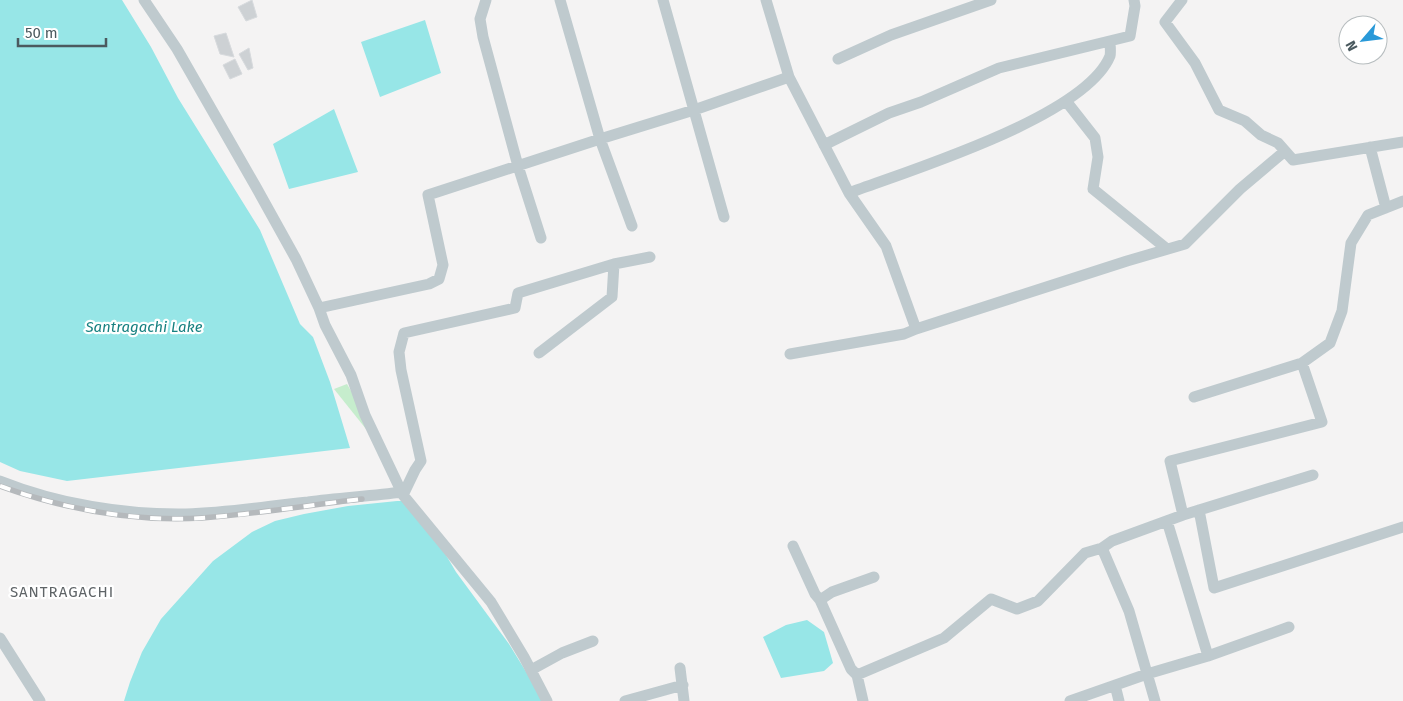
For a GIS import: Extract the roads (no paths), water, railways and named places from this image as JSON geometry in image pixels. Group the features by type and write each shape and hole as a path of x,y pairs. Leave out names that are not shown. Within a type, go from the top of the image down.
{"street":[{"path":"144,0 177,49 296,259 403,493 491,602 547,701"},
{"path":"486,0 480,18 483,37 518,166 541,238"},
{"path":"560,0 600,139 632,226"},
{"path":"664,0 724,217"},
{"path":"766,0 790,78 849,193 886,246 916,329"},
{"path":"838,59 891,35 991,0"},
{"path":"824,146 889,113 921,102 1000,68 1130,36 1135,6 1134,0"},
{"path":"1182,0 1164,22 1195,63 1219,110 1246,121 1261,135 1278,143 1293,160 1403,142"},
{"path":"849,193 1002,136 1066,101 1096,77 1110,55 1110,41"},
{"path":"319,308 429,284 439,279 443,265 428,195 790,78"},
{"path":"1066,101 1095,138 1098,157 1092,189 1167,249"},
{"path":"1370,148 1386,208"},
{"path":"790,354 904,334 1127,260 1185,244 1240,188 1285,151"},
{"path":"1194,398 1302,364 1330,343 1342,310 1351,243 1368,215 1403,201"},
{"path":"403,493 421,461 401,370 399,352 404,333 516,308 518,293 614,264 650,257"},
{"path":"539,353 612,298 614,264"},
{"path":"1183,515 1170,461 1322,422 1302,364"},
{"path":"857,675 944,638 992,599 1016,609 1038,601 1085,553 1102,548 1112,541 1183,515 1313,475"},
{"path":"0,481 19,488 82,504 134,512 186,514 403,493"},
{"path":"1199,510 1214,588 1403,527"},
{"path":"1167,521 1208,656"},
{"path":"793,546 851,669 857,675 863,701"},
{"path":"1102,548 1129,611 1155,701"},
{"path":"820,600 832,592 874,577"},
{"path":"1070,701 1147,674 1208,656 1289,627"},
{"path":"0,638 40,701"},
{"path":"530,670 562,653 593,641"},
{"path":"680,668 684,701"},
{"path":"625,701 683,685"},
{"path":"1115,685 1119,701"}],"water":[{"name":"Santragachi Lake","path":"0,0 122,0 151,47 178,98 260,230 300,324 313,337 330,382 350,448 67,481 20,471 0,462"},
{"path":"425,20 441,73 380,97 361,42"},
{"path":"334,109 358,172 289,189 273,144"},
{"path":"414,501 456,572 509,644 544,701 124,701 142,652 161,619 213,561 252,532 275,521 304,514 348,506"},
{"path":"807,620 824,632 833,663 824,671 781,678 763,637 786,625"}],"railway":[{"path":"0,486 49,501 100,512 125,516 176,519 262,512 362,499"}],"district":[{"name":"SANTRAGACHI","path":"62,592"}]}
